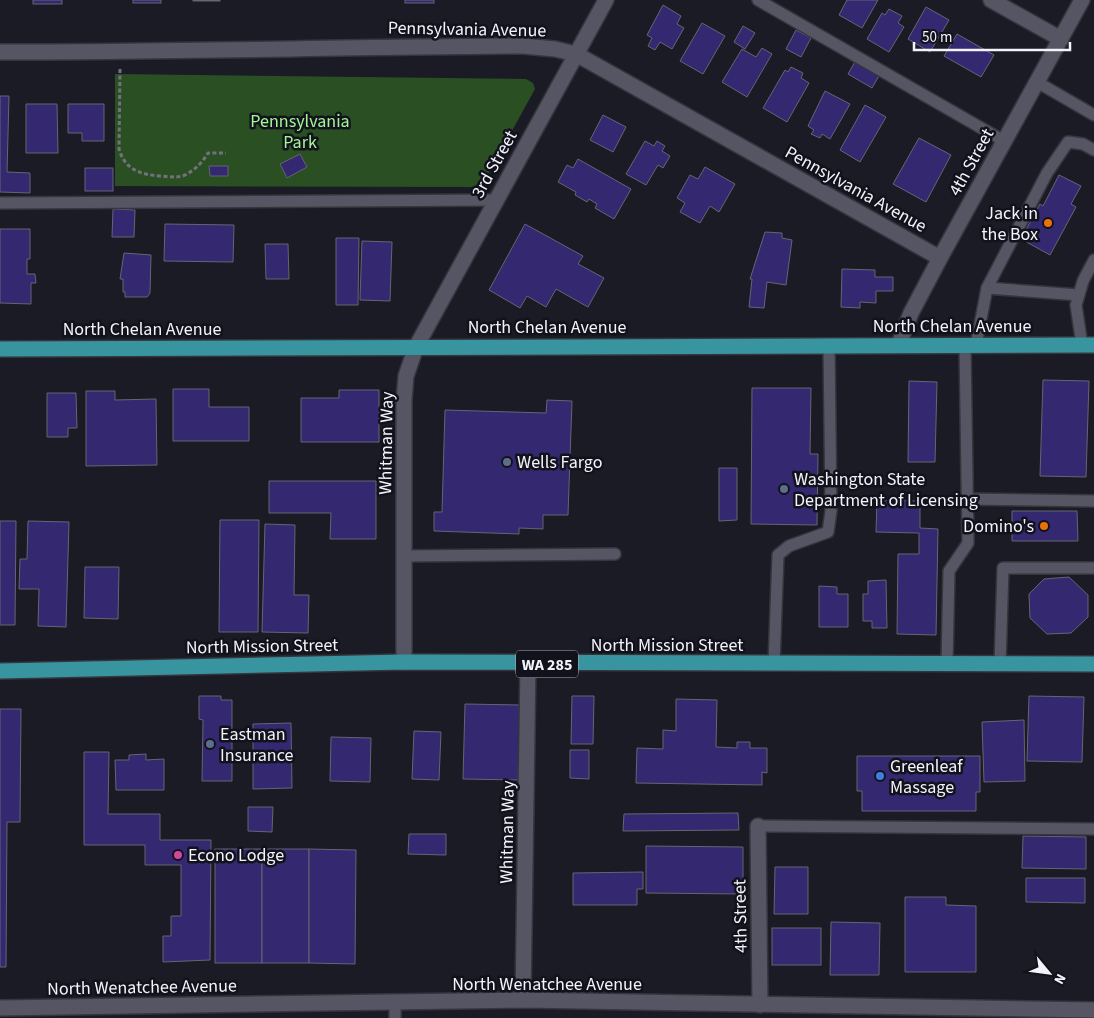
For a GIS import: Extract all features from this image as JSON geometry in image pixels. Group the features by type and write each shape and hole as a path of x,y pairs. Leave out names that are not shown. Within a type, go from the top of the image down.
{"main road":[{"name":"North Chelan Avenue","path":"0,349 899,344 1088,345"},
{"name":"North Mission Street","path":"0,671 404,662 528,664 1094,664"}],"street":[{"name":"3rd Street","path":"416,347 606,0"},
{"path":"991,0 1061,39"},
{"name":"4th Street","path":"899,344 911,313 940,258 1082,0"},
{"name":"Pennsylvania Avenue","path":"0,52 523,46 555,49 576,54 940,258"},
{"name":"Whitman Way","path":"404,662 404,400 406,376 416,347"},
{"name":"Whitman Way","path":"523,1000 528,664"},
{"name":"4th Street","path":"758,826 760,1005"},
{"name":"North Wenatchee Avenue","path":"0,1008 523,1000 1094,1010"}],"lane":[{"path":"758,0 1004,141"},
{"path":"1037,82 1094,115"},
{"path":"947,664 949,571 968,543 970,345 988,288 1047,173 1068,142 1083,144 1094,150"},
{"path":"0,203 495,200"},
{"path":"1088,345 1076,305 1082,281 1094,260"},
{"path":"988,288 1079,295"},
{"path":"774,664 778,555 789,546 828,532 831,511 829,345"},
{"path":"967,499 1094,501"},
{"path":"404,556 615,554"},
{"path":"1000,664 1003,568 1094,568"},
{"path":"758,826 1094,829"},
{"path":"395,1002 395,1018"}],"path":[{"path":"121,52 119,149 122,159 129,166 148,175 178,177 194,169 208,153 226,153"}],"green space":[{"name":"Pennsylvania Park","path":"115,74 526,79 533,83 535,89 481,187 115,186"}],"building":[{"path":"33,0 62,0 62,4 33,4"},
{"path":"133,0 161,0 161,3 133,3"},
{"path":"220,0 220,1 193,1"},
{"path":"405,0 434,0 434,3 405,3"},
{"path":"847,0 878,0 862,28 839,15"},
{"path":"663,5 681,16 677,24 684,28 672,49 660,42 655,50 648,46 652,38 647,35"},
{"path":"926,7 949,20 930,52 908,39"},
{"path":"889,9 902,16 898,23 904,27 889,52 867,39 882,13 885,15"},
{"path":"702,23 725,36 703,74 680,61"},
{"path":"743,26 755,33 745,49 734,42"},
{"path":"796,30 811,38 801,57 786,49"},
{"path":"957,34 994,55 981,77 944,56"},
{"path":"762,48 772,54 747,97 722,82 742,49 756,57"},
{"path":"856,60 880,74 872,88 848,74"},
{"path":"791,67 803,73 801,78 809,83 787,122 763,108 785,70 788,72"},
{"path":"825,91 850,104 830,139 822,134 820,138 811,134 814,130 808,126"},
{"path":"0,96 9,96 7,172 30,173 30,193 0,192"},
{"path":"26,104 57,104 58,153 26,153"},
{"path":"68,104 104,104 104,141 82,141 82,133 68,133"},
{"path":"865,105 886,117 860,162 840,150"},
{"path":"603,115 626,127 613,152 590,140"},
{"path":"919,138 951,155 926,202 893,184"},
{"path":"645,141 654,146 657,141 665,146 662,151 670,156 663,168 658,165 646,185 626,174"},
{"path":"300,154 307,167 287,178 280,164"},
{"path":"578,159 631,189 614,219 595,208 597,204 589,199 587,202 575,195 576,192 558,182 567,165 573,168"},
{"path":"209,166 228,166 228,176 210,176"},
{"path":"705,167 735,184 719,212 710,206 700,223 680,212 685,203 677,198 690,175 698,179"},
{"path":"85,168 113,168 113,191 85,191"},
{"name":"Jack in the Box","path":"1059,175 1081,186 1071,204 1076,207 1050,255 1021,239 1040,204 1043,206"},
{"path":"113,209 135,210 134,237 112,237"},
{"path":"165,224 234,225 233,262 164,261"},
{"path":"525,224 583,256 578,264 604,278 588,307 556,289 546,307 527,296 520,308 489,290"},
{"path":"0,229 30,229 30,259 27,259 27,274 35,274 36,283 31,283 31,304 0,303"},
{"path":"765,232 782,233 782,238 792,240 786,285 767,282 764,308 749,307 752,279 750,279"},
{"path":"336,238 359,238 358,305 336,305"},
{"path":"362,241 392,242 390,301 360,300"},
{"path":"265,244 288,244 289,279 266,279"},
{"path":"124,253 151,255 150,293 147,297 125,297 123,279 120,279"},
{"path":"842,269 875,270 875,277 893,277 893,291 876,291 876,303 860,302 860,308 841,307"},
{"path":"1043,380 1089,381 1086,477 1040,476"},
{"path":"909,381 937,382 935,462 908,462"},
{"name":"Washington State Department of Licensing","path":"752,388 811,388 810,454 818,454 817,525 751,524"},
{"path":"173,389 209,389 209,407 249,407 249,441 173,441"},
{"path":"339,390 379,390 379,442 301,442 301,398 339,398"},
{"path":"86,391 115,391 115,400 156,399 157,465 86,466"},
{"path":"47,393 76,393 77,428 68,428 68,437 47,437"},
{"name":"Wells Fargo","path":"547,400 572,401 568,515 543,515 543,529 519,528 519,534 434,531 434,512 442,512 445,410 546,413"},
{"path":"719,468 737,468 737,520 719,521"},
{"path":"269,481 376,481 376,539 330,539 331,513 269,513"},
{"path":"877,500 920,501 920,528 938,529 936,635 897,634 898,554 919,554 919,533 876,532"},
{"path":"1012,511 1077,511 1078,541 1012,541"},
{"path":"220,520 259,520 258,632 219,632"},
{"path":"0,521 16,521 15,625 0,625"},
{"path":"28,521 69,522 66,627 38,626 39,589 19,589 20,559 27,559"},
{"path":"265,524 295,525 294,595 309,595 308,633 262,632"},
{"path":"85,567 119,567 118,619 84,618"},
{"path":"1069,577 1088,595 1088,617 1071,633 1047,634 1030,618 1029,594 1044,579"},
{"path":"886,580 887,628 872,628 872,621 863,621 863,594 868,594 868,581"},
{"path":"819,586 837,587 837,594 848,594 848,627 819,627"},
{"path":"199,696 221,696 221,700 232,700 232,781 202,781 203,720 199,719"},
{"path":"572,696 594,696 593,744 571,744"},
{"path":"1029,696 1084,697 1082,762 1027,761"},
{"path":"676,699 717,700 716,747 737,748 737,742 750,742 750,748 767,748 767,773 762,772 762,785 636,783 637,748 663,749 663,730 676,731"},
{"path":"465,704 520,705 518,780 463,779"},
{"path":"0,709 21,709 20,822 7,822 6,967 0,967"},
{"path":"1024,720 1025,781 984,782 982,722"},
{"path":"291,723 292,788 253,789 253,724"},
{"path":"414,731 441,732 439,780 412,779"},
{"path":"331,737 371,738 370,782 330,781"},
{"path":"570,750 589,750 589,779 570,778"},
{"name":"Econo Lodge","path":"84,752 109,752 108,814 160,814 160,840 211,840 210,960 163,962 163,936 171,936 171,916 181,916 181,865 145,865 145,845 84,845"},
{"path":"146,754 146,760 164,759 164,790 116,790 115,760 129,760 129,755"},
{"path":"857,756 980,756 980,792 976,792 976,811 862,811 862,791 857,791"},
{"path":"248,807 273,807 272,832 248,831"},
{"path":"738,813 739,830 623,831 624,814"},
{"path":"409,834 446,834 446,855 408,854"},
{"path":"1023,836 1086,837 1086,869 1022,868"},
{"path":"646,846 743,847 743,894 646,893"},
{"path":"215,849 262,849 262,963 215,963"},
{"path":"262,849 309,849 309,963 262,963"},
{"path":"309,849 356,850 355,964 309,963"},
{"path":"775,867 808,867 808,914 774,914"},
{"path":"643,872 643,889 637,889 637,905 573,905 573,873"},
{"path":"1026,878 1085,878 1085,903 1026,902"},
{"path":"905,897 946,897 946,905 976,906 976,972 905,972"},
{"path":"831,922 880,923 879,975 830,975"},
{"path":"772,928 821,928 821,965 772,965"}],"place":[{"name":"Jack in the Box","path":"1048,223"},
{"name":"Wells Fargo","path":"507,462"},
{"name":"Washington State Department of Licensing","path":"784,489"},
{"name":"Domino's","path":"1044,526"},
{"name":"Eastman Insurance","path":"210,744"},
{"name":"Greenleaf Massage","path":"880,776"},
{"name":"Econo Lodge","path":"178,855"}]}
